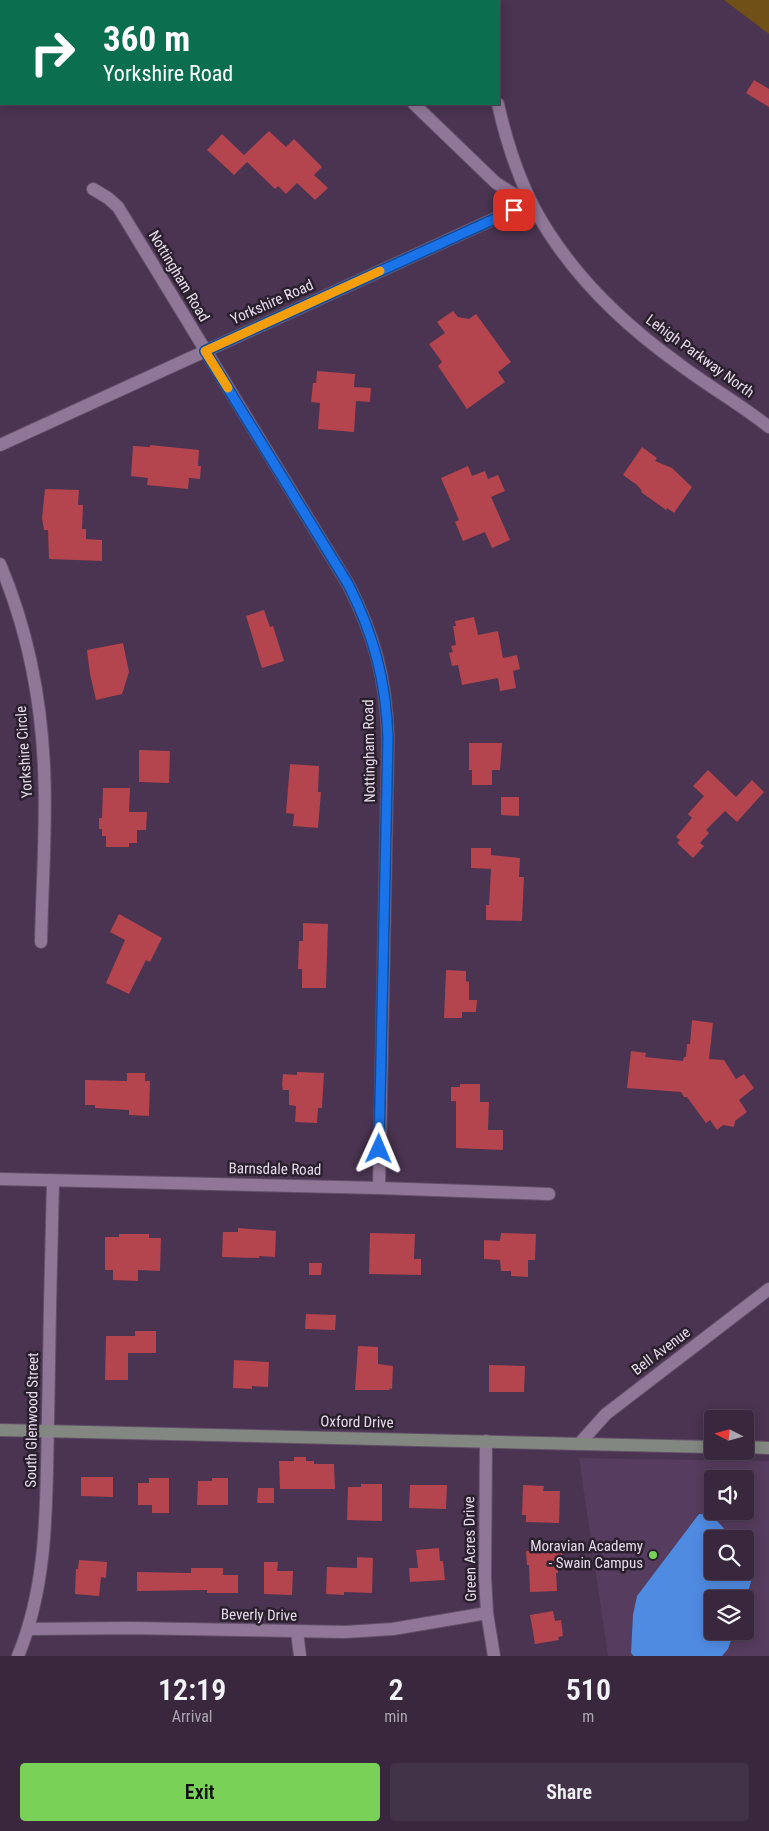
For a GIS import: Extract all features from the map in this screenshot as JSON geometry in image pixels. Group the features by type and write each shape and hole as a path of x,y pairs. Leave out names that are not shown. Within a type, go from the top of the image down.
{"main road":[{"name":"Oxford Drive","path":"0,1430 704,1447"},
{"path":"754,1447 769,1448"}],"street":[{"path":"415,105 496,183 531,202"},
{"name":"Lehigh Parkway North","path":"498,105 513,159 531,202 548,233 568,261 591,288 631,325 680,365 769,427"},
{"name":"Nottingham Road","path":"92,189 108,198 118,207 348,584 363,613 374,643 382,674 387,706 388,738 379,1188"},
{"name":"Yorkshire Road","path":"0,445 531,202"},
{"name":"Yorkshire Circle","path":"0,564 21,623 35,684 41,726 44,809 41,942"},
{"name":"Barnsdale Road","path":"0,1179 549,1194"},
{"name":"South Glenwood Street","path":"18,1656 28,1629 39,1584 46,1520 53,1181"},
{"name":"Bell Avenue","path":"578,1444 606,1414 769,1289"},
{"name":"Green Acres Drive","path":"486,1442 485,1577 487,1613 494,1656"},
{"name":"Beverly Drive","path":"28,1629 129,1628 345,1632 394,1629 487,1613"},
{"path":"297,1632 300,1656"}],"shaded area":[{"path":"724,0 769,0 769,34"},
{"name":"Moravian Academy - Swain Campus","path":"579,1458 769,1461 769,1656 608,1656"}],"water":[{"path":"699,1514 704,1515 704,1520 715,1520 725,1530 704,1530 704,1580 751,1580 748,1590 704,1590 704,1640 731,1640 728,1649 722,1656 634,1656 631,1653 633,1615 637,1596"}],"building":[{"path":"754,80 769,89 769,107 746,93"},
{"path":"269,131 286,147 294,139 322,167 314,175 328,188 315,200 297,183 286,194 278,186 275,189 247,162 234,175 207,150 222,134 244,155"},
{"path":"453,311 458,317 469,319 476,314 511,362 498,372 505,382 467,409 438,366 442,362 429,344 445,333 437,322"},
{"path":"317,371 355,374 354,387 371,388 370,402 356,401 354,432 318,429 320,403 311,402 313,383 316,383"},
{"path":"150,445 199,450 198,466 201,466 200,479 189,478 188,489 147,485 148,478 131,476 133,446 150,447"},
{"path":"642,447 657,458 655,461 672,468 692,487 674,513 667,508 666,510 641,492 637,485 623,475"},
{"path":"468,466 472,476 485,471 488,479 498,475 505,491 491,497 510,540 492,548 485,532 463,541 455,522 459,520 441,478"},
{"path":"45,489 79,490 78,505 83,505 82,529 86,529 86,539 102,540 102,561 49,559 48,530 44,530 42,518"},
{"path":"264,610 270,627 273,626 284,661 262,668 246,616"},
{"path":"474,617 478,635 498,631 503,658 517,655 520,669 513,671 516,688 500,691 498,678 462,685 458,665 452,666 449,653 453,652 451,646 456,645 453,626 456,626 455,621"},
{"path":"123,643 129,672 122,694 96,700 87,650"},
{"path":"469,743 502,743 500,770 492,770 492,785 472,785 472,770 469,770"},
{"path":"139,750 170,751 169,783 139,782"},
{"path":"290,764 319,766 318,792 321,792 318,828 293,826 294,814 286,813"},
{"path":"708,770 736,797 752,780 764,792 737,822 725,811 706,830 709,833 700,843 704,846 693,858 677,843 680,840 676,837 692,818 688,814 704,796 693,786"},
{"path":"103,788 130,788 129,812 147,812 146,830 137,830 137,843 129,843 129,847 106,847 106,836 102,836 102,829 99,829 99,818 102,818"},
{"path":"501,797 519,797 519,816 501,815"},
{"path":"471,848 491,848 491,855 520,858 519,877 524,877 522,921 486,920 486,905 489,905 491,869 471,868"},
{"path":"119,914 162,938 150,962 146,960 129,994 106,983 125,940 110,932"},
{"path":"303,923 328,924 326,988 302,988 302,969 298,969 299,941 303,941"},
{"path":"446,970 466,971 466,981 469,982 469,1000 477,1000 476,1012 462,1012 462,1018 444,1018"},
{"path":"692,1020 713,1023 709,1059 724,1060 736,1079 744,1074 754,1088 739,1100 747,1112 735,1121 734,1127 723,1125 717,1130 710,1120 706,1123 687,1097 684,1097 681,1092 627,1088 631,1051 646,1053 645,1057 683,1061 684,1057 686,1057 687,1044 690,1044"},
{"path":"297,1072 324,1073 322,1108 318,1108 317,1123 295,1122 296,1106 289,1105 289,1090 283,1090 282,1085 283,1074 297,1075"},
{"path":"127,1073 145,1073 145,1081 150,1081 149,1116 129,1115 129,1110 95,1108 95,1105 85,1105 85,1080 127,1081"},
{"path":"460,1084 480,1084 480,1102 489,1102 488,1130 503,1130 503,1150 456,1148 456,1101 451,1101 451,1087 460,1087"},
{"path":"238,1228 276,1231 275,1257 222,1257 223,1232 238,1232"},
{"path":"370,1233 415,1234 414,1259 421,1259 421,1275 369,1274"},
{"path":"501,1233 536,1234 535,1260 528,1260 528,1277 511,1276 511,1271 501,1271 500,1260 484,1259 484,1240 500,1241"},
{"path":"119,1234 149,1234 149,1238 161,1238 160,1271 138,1270 138,1281 113,1280 113,1270 105,1270 105,1237 119,1237"},
{"path":"309,1263 322,1263 321,1275 309,1275"},
{"path":"306,1314 336,1315 335,1330 305,1329"},
{"path":"135,1331 156,1331 156,1353 128,1353 128,1380 105,1380 106,1336 135,1336"},
{"path":"358,1346 378,1347 378,1364 393,1366 392,1389 355,1390"},
{"path":"234,1360 269,1362 268,1387 252,1386 252,1389 233,1388"},
{"path":"489,1365 525,1366 524,1392 489,1392"},
{"path":"294,1457 306,1457 306,1461 314,1461 314,1464 334,1464 335,1489 280,1489 279,1461 294,1461"},
{"path":"81,1477 113,1477 113,1497 81,1496"},
{"path":"149,1478 169,1478 169,1513 152,1513 152,1505 138,1505 138,1483 149,1483"},
{"path":"212,1478 228,1478 228,1505 197,1505 198,1481 212,1481"},
{"path":"361,1484 382,1484 382,1521 347,1520 348,1487 361,1487"},
{"path":"410,1485 447,1485 446,1509 409,1508"},
{"path":"523,1485 544,1486 543,1491 560,1491 559,1523 526,1522 526,1515 522,1515"},
{"path":"258,1488 274,1488 274,1503 257,1503"},
{"path":"439,1548 440,1561 443,1561 445,1580 410,1582 409,1568 418,1568 416,1550"},
{"path":"562,1549 563,1566 558,1566 558,1573 556,1573 557,1591 530,1592 529,1565 527,1565 526,1551"},
{"path":"357,1557 373,1558 372,1593 344,1592 344,1595 326,1594 327,1567 357,1568"},
{"path":"79,1560 107,1562 106,1578 101,1577 99,1596 75,1594 76,1569 78,1569"},
{"path":"264,1562 278,1562 277,1571 293,1571 292,1595 264,1594"},
{"path":"191,1568 223,1568 223,1575 238,1575 238,1593 207,1593 207,1590 137,1591 137,1572 191,1573"},
{"path":"553,1611 555,1621 561,1620 563,1636 558,1637 559,1640 535,1644 530,1615"}],"slow traffic":[{"path":"228,388 205,351 380,271"}],"place":[{"name":"Moravian Academy - Swain Campus","path":"653,1555"}],"route":[{"path":"379,1149 388,738 387,706 382,674 374,643 363,613 348,584 205,351 514,210"}]}
